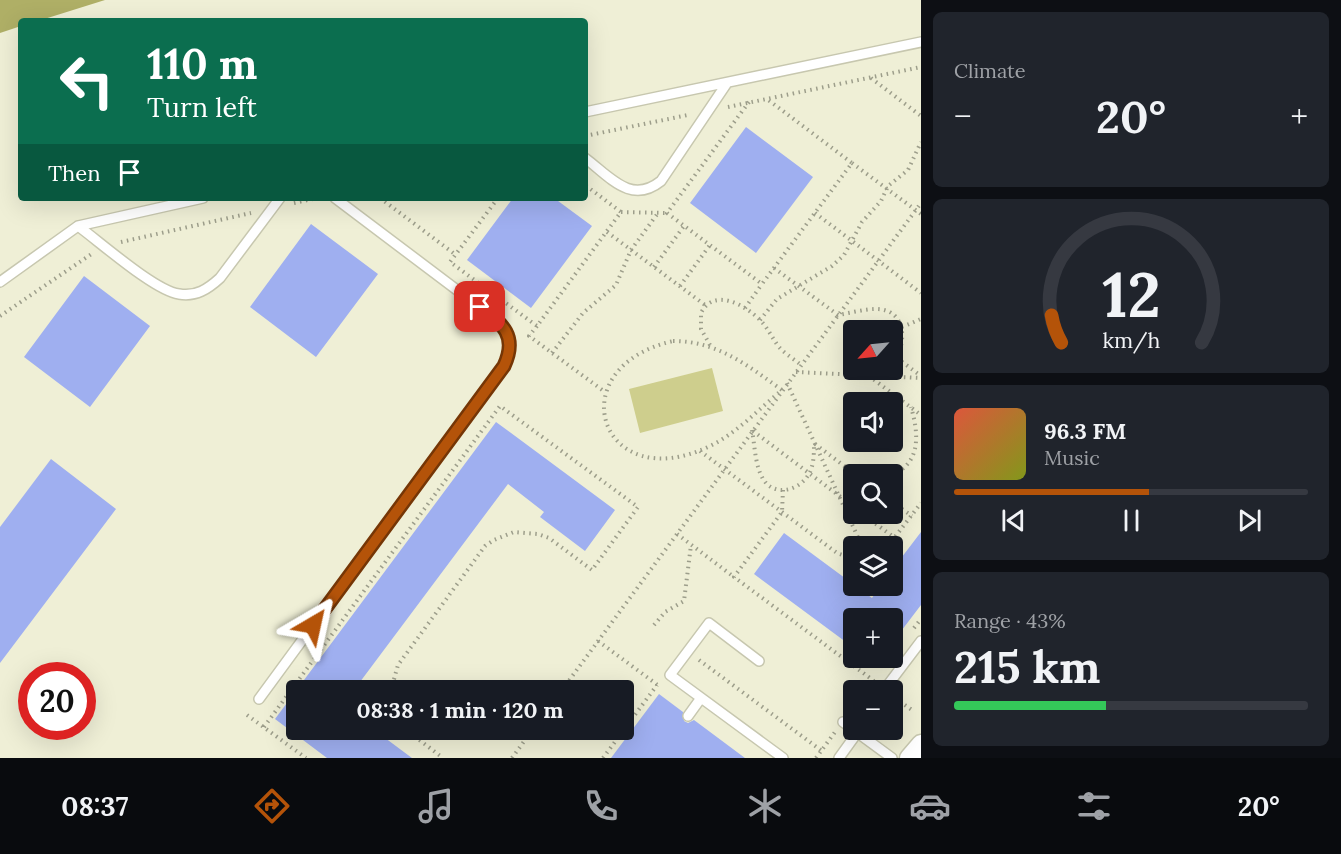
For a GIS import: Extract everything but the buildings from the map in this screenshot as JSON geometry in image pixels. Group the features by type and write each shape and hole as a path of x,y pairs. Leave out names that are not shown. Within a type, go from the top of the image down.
{"street":[{"path":"909,758 921,744"}],"lane":[{"path":"588,111 921,42"},
{"path":"588,160 624,188 636,192 650,190 661,181 726,83"},
{"path":"0,282 78,226 190,201"},
{"path":"78,226 166,291 178,294 200,293 220,278 278,201"},
{"path":"259,699 504,366 509,354 508,334 498,321 338,201"},
{"path":"759,661 708,623 670,675 778,756"},
{"path":"892,680 921,641"},
{"path":"688,716 701,698"},
{"path":"839,758 850,740"},
{"path":"868,740 892,758"}],"path":[{"path":"588,135 921,68"},
{"path":"871,78 921,116"},
{"path":"767,99 921,214"},
{"path":"667,213 749,102"},
{"path":"760,320 777,299 839,261 862,222 881,201 886,188 908,170 921,142"},
{"path":"744,308 852,163"},
{"path":"588,187 621,212 667,213 762,284"},
{"path":"0,316 104,245 304,201"},
{"path":"384,201 456,255"},
{"path":"496,201 450,261 537,326"},
{"path":"569,680 921,203"},
{"path":"604,393 529,336 621,212"},
{"path":"552,353 583,313 616,285 631,250 658,213"},
{"path":"814,213 921,293"},
{"path":"654,267 684,226"},
{"path":"607,232 705,305"},
{"path":"680,286 710,245"},
{"path":"774,268 838,315 877,309 894,316 897,320"},
{"path":"710,345 699,321 705,305 721,299 744,308 760,320 781,349 801,364"},
{"path":"903,327 921,319"},
{"path":"672,341 692,341 730,353 782,390 730,434 700,451 669,458 644,458 621,447 609,432 603,412 604,393 613,377 631,358 654,345 672,341"},
{"path":"903,363 921,377"},
{"path":"795,372 843,374"},
{"path":"903,376 921,377"},
{"path":"875,380 921,414"},
{"path":"787,383 857,536"},
{"path":"299,680 500,406 638,507 592,570 549,538 538,534 514,532 485,546 398,665 394,680"},
{"path":"903,468 910,464 918,450 919,434 911,407"},
{"path":"752,430 843,499"},
{"path":"752,430 759,471 766,483 783,490 800,483 809,474 814,443"},
{"path":"814,443 843,464"},
{"path":"700,451 837,553 843,555"},
{"path":"734,577 782,512 783,490"},
{"path":"897,536 921,503"},
{"path":"903,510 912,516"},
{"path":"876,524 892,536"},
{"path":"677,534 874,681 881,672"},
{"path":"654,625 665,612 684,601 691,545"},
{"path":"908,637 921,619"},
{"path":"687,652 822,751"},
{"path":"603,758 657,685"},
{"path":"264,727 286,697"},
{"path":"903,704 912,710"},
{"path":"247,715 306,758"},
{"path":"816,758 843,722"},
{"path":"419,740 443,758"},
{"path":"512,758 525,740"}],"green space":[{"path":"712,368 723,411 640,433 629,389"}],"shaded area":[{"path":"0,0 105,0 48,18 18,18 18,27 0,33"}],"route":[{"path":"313,625 504,366 509,354 508,334 498,321 480,307"}]}
